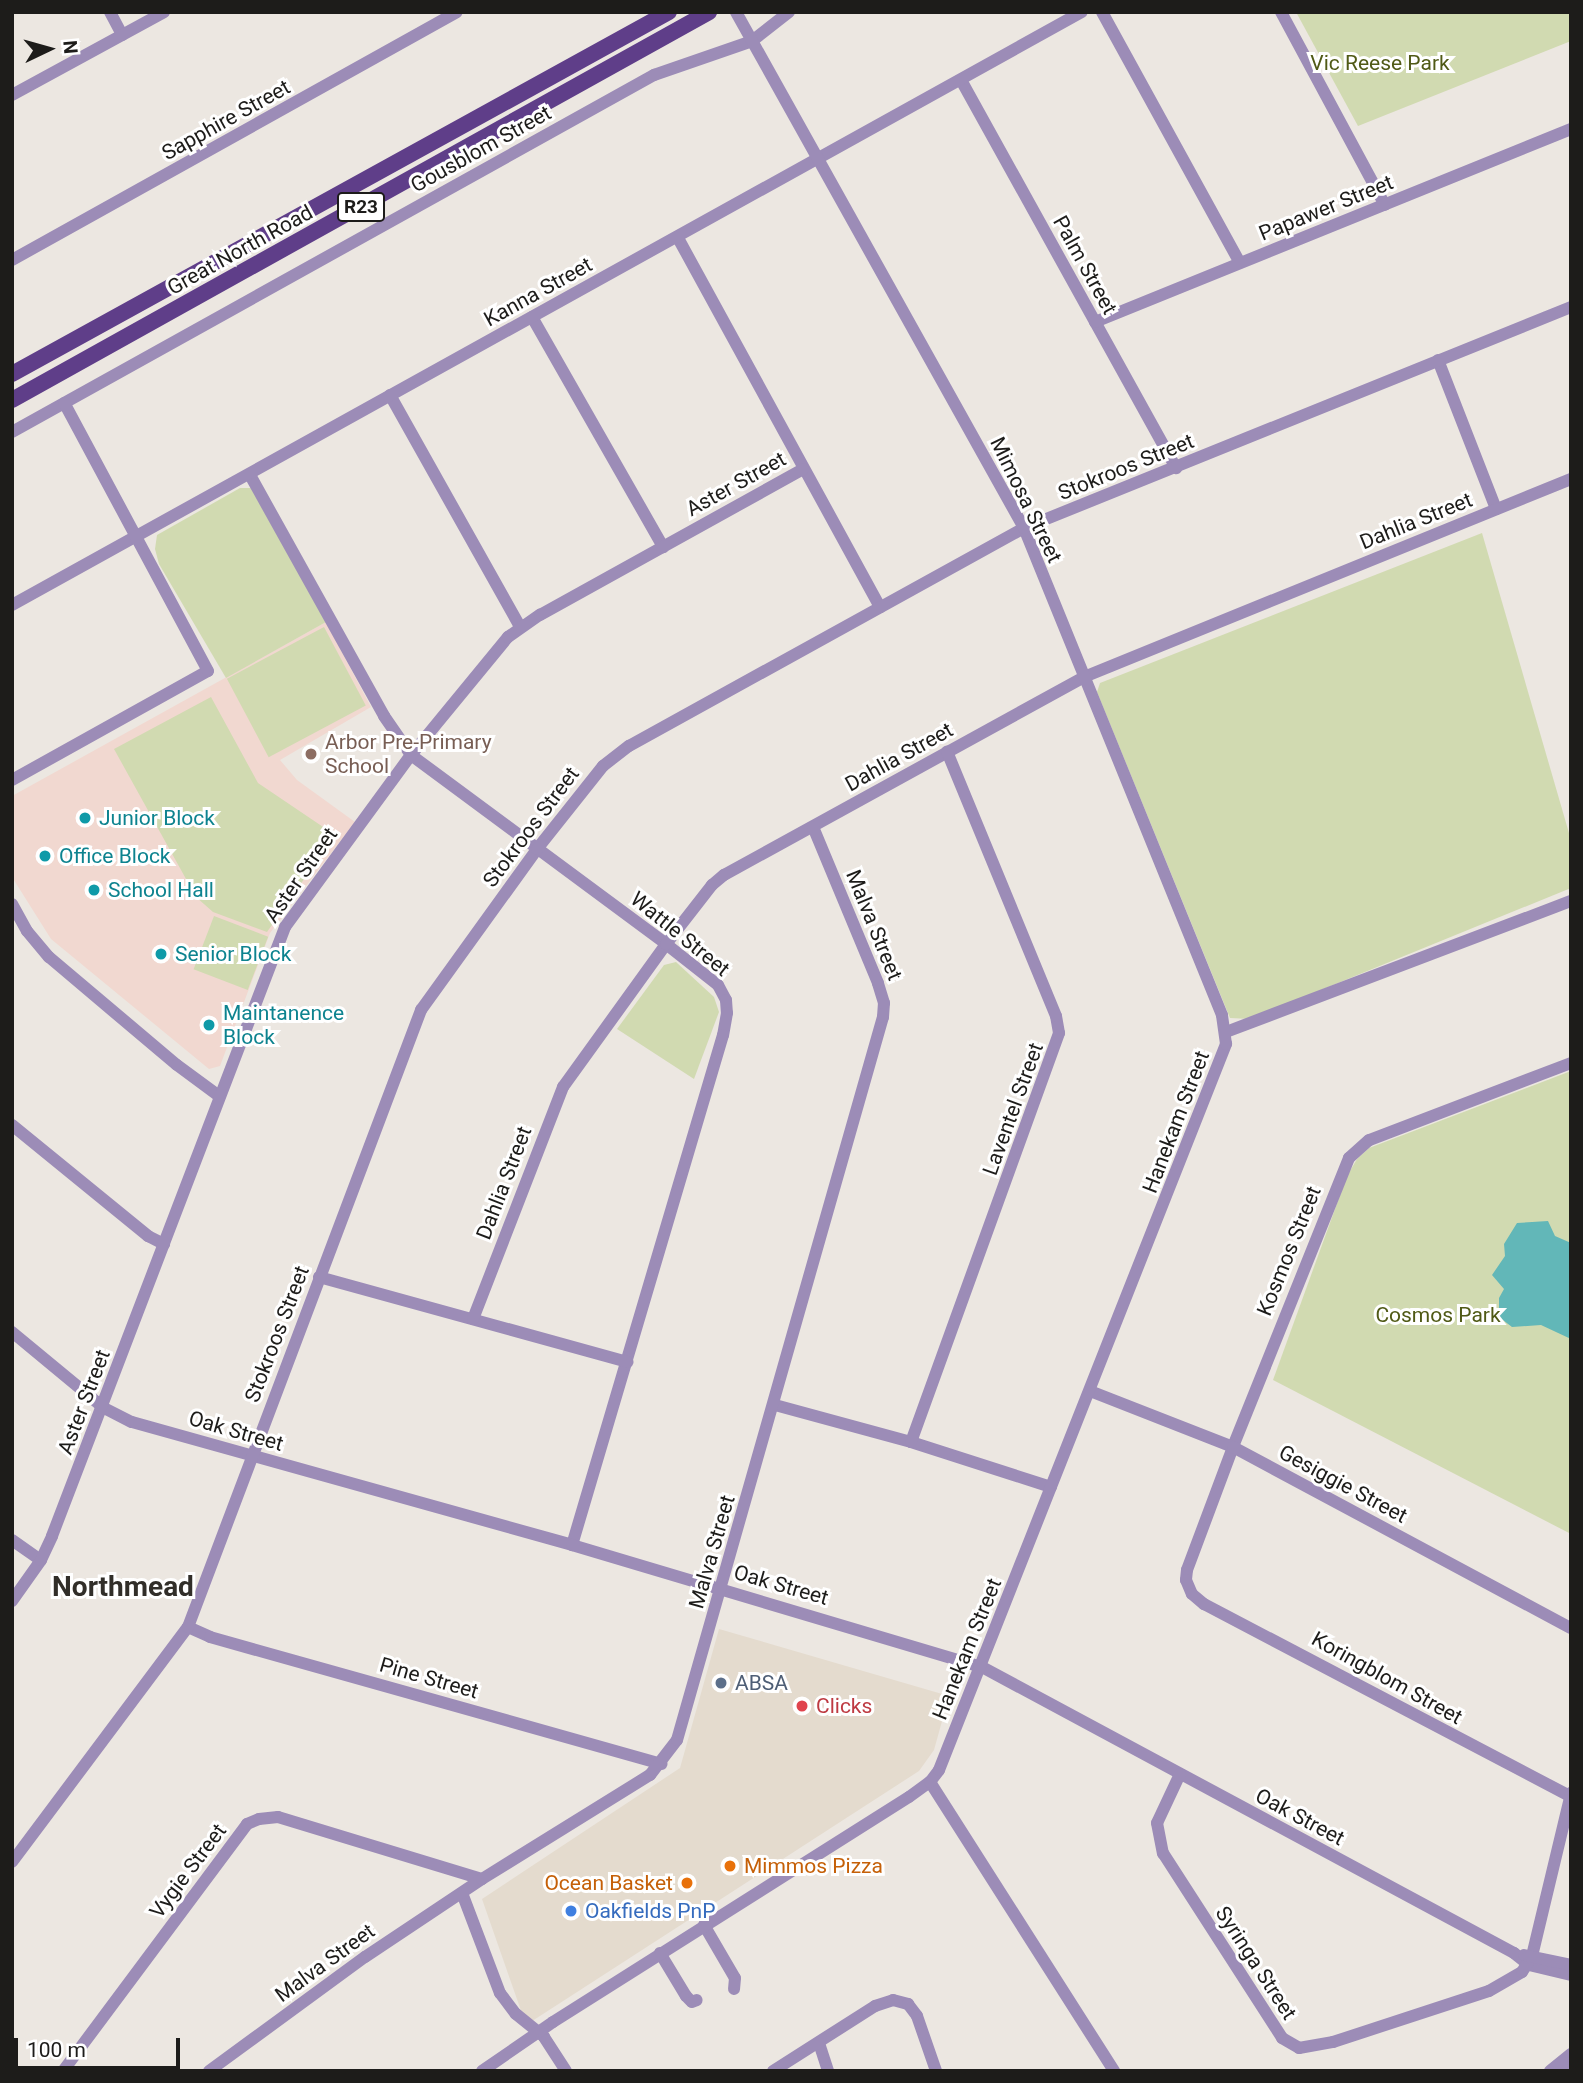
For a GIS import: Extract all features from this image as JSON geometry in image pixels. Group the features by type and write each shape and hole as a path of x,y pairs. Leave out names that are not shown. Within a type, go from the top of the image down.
{"main road":[{"name":"Great North Road","path":"12,400 709,12"},
{"name":"Great North Road","path":"12,374 666,13"},
{"path":"268,233 280,252"}],"street":[{"path":"110,12 122,35"},
{"path":"12,95 163,12"},
{"name":"Sapphire Street","path":"12,260 457,12"},
{"name":"Mimosa Street","path":"736,12 1024,528 1222,1015 1226,1032"},
{"name":"Gousblom Street","path":"12,432 654,75 752,41 789,12"},
{"name":"Kanna Street","path":"12,605 1082,12"},
{"path":"1102,12 1240,263"},
{"path":"1281,12 1385,205"},
{"name":"Palm Street","path":"961,80 1176,468"},
{"name":"Papawer Street","path":"1095,322 1571,129"},
{"path":"678,238 880,607"},
{"name":"Stokroos Street","path":"12,1862 188,1627 421,1010 594,775 622,751 1024,528 1571,307"},
{"path":"532,317 663,547"},
{"path":"1438,360 1496,509"},
{"path":"390,395 520,627"},
{"path":"12,779 208,671 64,403"},
{"name":"Aster Street","path":"12,1601 41,1560 104,1408 280,936 411,755 489,656 520,627 803,469"},
{"name":"Wattle Street","path":"250,475 384,716 411,755 666,944 718,985 726,1000 727,1013 572,1545"},
{"name":"Dahlia Street","path":"473,1319 563,1087 666,944 712,885 724,875 1084,677 1571,480"},
{"name":"Laventel Street","path":"911,1442 1059,1033 1056,1016 947,752"},
{"name":"Malva Street","path":"209,2071 365,1957 482,1879 641,1780 661,1764 681,1729 775,1405 884,1010 878,983 813,827"},
{"path":"1226,1032 1571,901"},
{"path":"12,904 27,931 49,957 177,1065 219,1096"},
{"name":"Hanekam Street","path":"482,2071 660,1953 930,1782 939,1770 1224,1054 1226,1032"},
{"name":"Kosmos Street","path":"1188,1588 1186,1570 1233,1447 1340,1174 1355,1151 1375,1137 1571,1063"},
{"path":"12,1125 148,1236 164,1244"},
{"path":"319,1277 627,1362"},
{"name":"Oak Street","path":"12,1332 104,1408 132,1422 572,1545 982,1667 1514,1953 1571,1975"},
{"name":"Gesiggie Street","path":"1090,1391 1233,1447 1571,1628"},
{"path":"775,1405 911,1442 1051,1487"},
{"path":"12,1540 41,1560"},
{"name":"Koringblom Street","path":"1188,1588 1204,1604 1571,1795"},
{"name":"Pine Street","path":"188,1627 210,1637 661,1764"},
{"name":"Syringa Street","path":"1180,1774 1157,1823 1163,1853 1282,2038 1289,2044 1299,2048 1321,2046 1450,2004 1506,1984 1531,1960"},
{"path":"930,1782 1114,2071"},
{"path":"1531,1960 1571,1795"},
{"name":"Vygie Street","path":"63,2071 247,1824 259,1819 278,1818 482,1879"},
{"path":"461,1893 500,1993 516,2014 538,2032 566,2071"},
{"path":"704,1925 735,1978 734,1989"},
{"path":"660,1953 686,1996 692,2002 697,2000"},
{"name":"Oak Street","path":"1531,1960 1571,1965"},
{"path":"774,2071 875,2006 893,2000 904,2001 918,2016 936,2071"},
{"path":"819,2043 828,2071"},
{"path":"1550,2071 1571,2054"},
{"path":"1566,2071 1571,2067"}],"shaded area":[{"path":"326,622 371,707 280,760 297,780 355,822 270,933 220,1066 209,1069 51,939 12,877 12,796"},
{"path":"719,1629 949,1696 934,1750 919,1771 526,2025 482,1899 680,1768"}],"green space":[{"name":"Vic Reese Park","path":"1296,12 1571,12 1571,41 1358,126"},
{"path":"240,488 251,488 326,622 226,678 159,564 155,549 157,535"},
{"path":"1482,533 1571,840 1571,888 1250,1019 1230,1018 1097,692 1100,683"},
{"path":"324,627 366,706 269,757 227,679"},
{"path":"211,697 258,783 335,835 267,932 213,912 196,897 114,749"},
{"path":"214,916 268,937 248,990 194,969"},
{"path":"676,962 714,997 719,1012 694,1079 617,1029 664,965"},
{"name":"Cosmos Park","path":"1571,1071 1571,1534 1273,1380 1347,1176 1357,1159 1369,1148"}],"water":[{"path":"1548,1221 1555,1236 1571,1243 1571,1339 1541,1325 1512,1327 1499,1317 1499,1298 1504,1289 1492,1275 1505,1256 1504,1244 1517,1223"}],"place":[{"name":"Arbor Pre-Primary School","path":"311,754"},
{"name":"Junior Block","path":"85,818"},
{"name":"Office Block","path":"45,856"},
{"name":"School Hall","path":"94,890"},
{"name":"Senior Block","path":"161,954"},
{"name":"Maintanence Block","path":"209,1025"},
{"name":"ABSA","path":"721,1683"},
{"name":"Clicks","path":"802,1706"},
{"name":"Mimmos Pizza","path":"730,1866"},
{"name":"Ocean Basket","path":"687,1883"},
{"name":"Oakfields PnP","path":"571,1911"}],"district":[{"name":"Northmead","path":"123,1587"}]}
